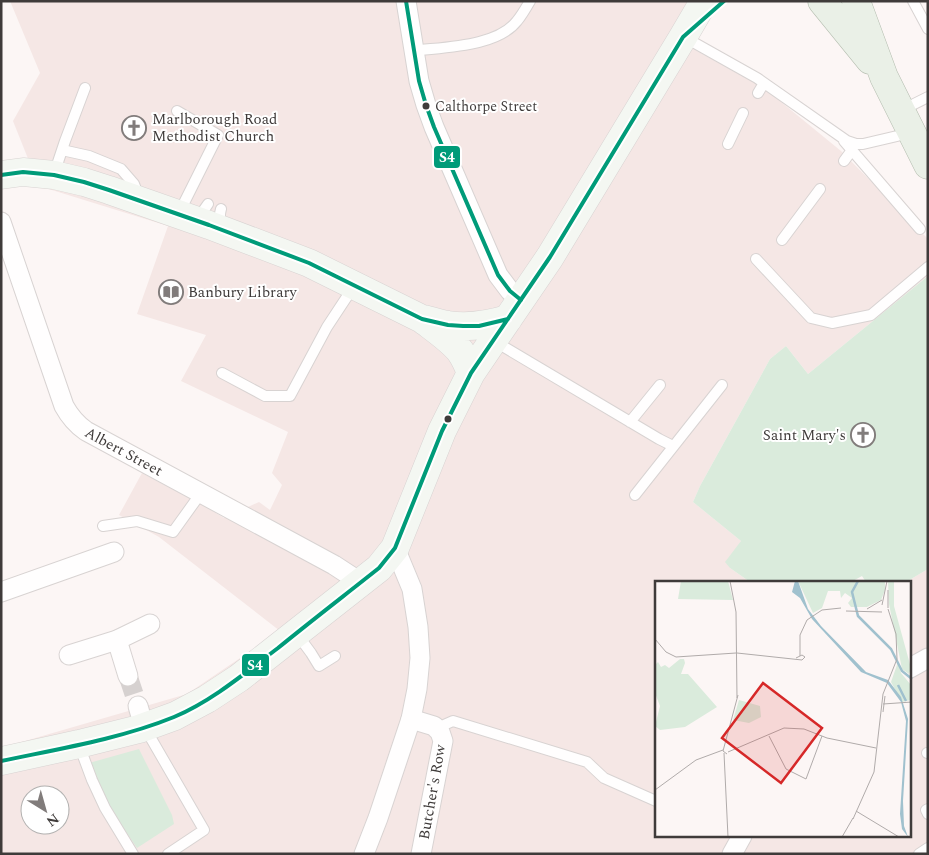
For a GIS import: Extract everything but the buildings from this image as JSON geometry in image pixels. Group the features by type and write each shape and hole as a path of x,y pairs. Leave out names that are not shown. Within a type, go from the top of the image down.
{"main road":[{"path":"822,1 884,77"},
{"path":"856,1 884,77 928,165"}],"street":[{"path":"406,1 419,81 434,127 498,275 510,291 507,320"},
{"path":"1,761 79,744 141,716 175,716 208,699 239,678 379,568 395,548 442,431 471,373 574,218 683,37 702,1"},
{"path":"683,37 724,1"},
{"path":"1,175 23,172 58,162 84,182 141,201 192,212 234,234 309,263 422,319 448,325 463,326 479,326 507,320"},
{"name":"Albert Street","path":"1,222 64,406 76,424 334,565 360,582"},
{"path":"422,319 459,350 471,373"},
{"path":"364,854 411,719 420,658 418,627 412,589 395,548"},
{"path":"1,592 114,552"},
{"path":"69,655 116,640 150,624"},
{"path":"116,640 128,676"},
{"path":"912,667 928,658"},
{"name":"Butcher's Row","path":"411,719 437,728 443,741 421,854"},
{"path":"732,854 741,838"}],"lane":[{"path":"413,51 479,43 492,39 516,23 530,1"},
{"path":"914,1 928,29"},
{"path":"683,37 764,83 847,141 856,144 863,144 906,122 928,96"},
{"path":"758,93 764,83"},
{"path":"58,162 85,88"},
{"path":"177,111 218,135 192,212"},
{"path":"728,144 743,113"},
{"path":"839,135 920,229"},
{"path":"844,161 852,150"},
{"path":"782,240 820,189"},
{"path":"221,209 219,214 220,220 227,230 234,234"},
{"path":"756,259 811,318 832,323 871,315 928,267"},
{"path":"222,373 264,396 290,396 327,327 354,286"},
{"path":"507,320 630,422 673,446"},
{"path":"630,422 660,385"},
{"path":"635,495 722,385"},
{"path":"103,526 137,521 173,532 201,493"},
{"path":"296,633 319,666 335,656"},
{"path":"141,716 204,830 168,854"},
{"path":"437,728 453,721 587,762 604,778 655,802"},
{"path":"79,744 92,780 105,808 133,854"},
{"path":"928,809 926,810 928,814"},
{"path":"919,854 928,848"}],"shaded area":[{"path":"10,1 688,1 668,35 764,88 841,151 928,239 928,276 808,374 786,346 770,359 700,486 693,502 741,541 730,568 749,581 655,581 655,838 912,838 912,581 908,581 928,569 928,854 1,854 1,748 187,694 280,631 159,537 119,515 142,473 224,518 259,502 270,510 282,485 272,473 288,432 181,381 206,335 137,314 168,226 39,186 13,121 40,73"}],"green space":[{"path":"928,276 928,569 908,581 865,581 862,576 853,581 749,581 730,568 725,562 741,541 693,502 770,359 786,346 808,374"},
{"path":"139,749 172,815 174,824 137,848 111,810 89,763"}],"tunnel":[{"path":"128,676 138,706"}],"transit line":[{"name":"S4","path":"406,1 419,81 434,127 498,275 510,291 521,300"},
{"name":"S4","path":"1,761 67,748 153,725 202,703 241,677 379,568 395,548 442,431 471,373 550,257 683,37 724,1"},
{"name":"S4","path":"1,175 23,172 54,175 109,190 309,263 422,319 448,325 463,326 479,326 508,319"}],"place":[{"name":"Calthorpe Street","path":"426,106"},
{"name":"Marlborough Road Methodist Church","path":"134,128"},
{"name":"Banbury Library","path":"171,292"},
{"name":"Saint Mary's","path":"863,435"}]}
